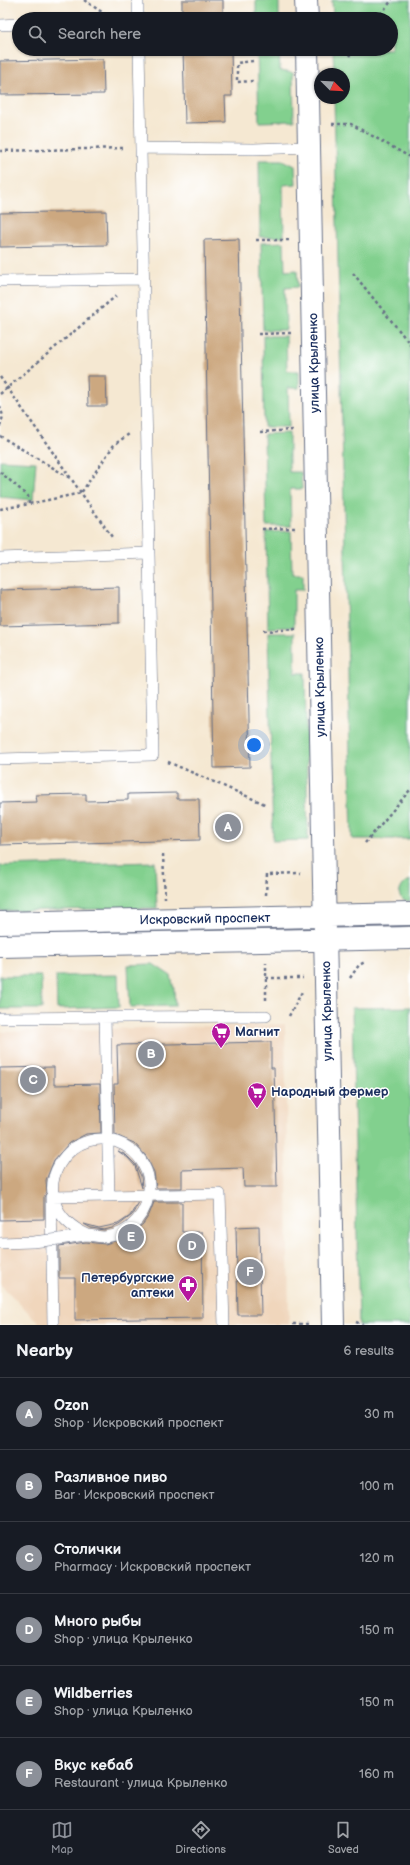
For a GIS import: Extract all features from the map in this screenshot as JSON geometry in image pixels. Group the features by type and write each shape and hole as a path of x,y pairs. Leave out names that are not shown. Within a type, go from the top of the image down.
{"street":[{"path":"306,0 307,12"},
{"name":"улица Крыленко","path":"307,56 325,916 325,1324"},
{"name":"Искровский проспект","path":"0,923 410,914"},
{"name":"Искровский проспект","path":"0,946 410,938"}],"lane":[{"path":"138,0 138,12"},
{"path":"0,25 12,24"},
{"path":"0,759 153,755 139,56"},
{"path":"141,148 254,149 309,147"},
{"path":"0,282 143,279"},
{"path":"0,558 149,553"},
{"path":"0,1018 266,1016"},
{"path":"105,1017 108,1196"},
{"path":"0,1243 33,1242 88,1235 104,1237 123,1231 134,1224 146,1206 150,1192 147,1171 137,1155 122,1144 109,1140 91,1140 78,1145 63,1157 54,1174 52,1192 56,1208 66,1222 75,1229 88,1235"},
{"path":"52,1325 51,1197 220,1194 224,1325"}],"path":[{"path":"84,0 102,12"},
{"path":"383,12 392,0"},
{"path":"252,61 237,63 237,82 253,81"},
{"path":"332,124 350,124 410,157"},
{"path":"0,151 141,148"},
{"path":"256,240 311,239"},
{"path":"353,273 410,344"},
{"path":"0,394 116,298 124,279"},
{"path":"258,334 313,332"},
{"path":"0,377 124,554"},
{"path":"0,406 3,416 0,427"},
{"path":"260,432 315,429"},
{"path":"0,436 72,480"},
{"path":"0,509 81,493 114,445"},
{"path":"0,472 28,496 29,504"},
{"path":"262,529 317,527"},
{"path":"263,631 319,628"},
{"path":"153,755 266,805"},
{"path":"365,842 410,790"},
{"path":"163,854 165,898"},
{"path":"266,901 267,874 302,874"},
{"path":"266,959 266,1016"},
{"path":"349,983 350,976 359,966 371,960"},
{"path":"266,978 309,978"},
{"path":"289,1016 306,984"},
{"path":"355,1322 363,1325"},
{"path":"293,1324 325,1324"}],"shaded area":[{"path":"285,1024 289,1325 41,1325 0,1284 0,1032"}],"green space":[{"path":"256,0 279,0 279,12 256,12"},
{"path":"332,0 410,0 410,839 352,839 334,104 350,104 350,68 334,68 333,56 398,56 398,12 333,12"},
{"path":"257,56 279,56 280,70 293,72 294,121 259,122"},
{"path":"259,160 283,160 295,166 296,184 283,185 284,237 260,237"},
{"path":"284,242 285,271 297,270 298,287 285,288 286,330 263,330 261,243"},
{"path":"263,336 286,336 287,371 299,371 299,388 288,388 289,427 264,427"},
{"path":"289,433 289,472 301,472 302,489 290,489 291,526 266,526 264,434"},
{"path":"0,460 36,462 33,500 0,497"},
{"path":"291,531 292,574 303,574 303,590 294,590 294,627 268,628 266,532"},
{"path":"268,633 295,633 295,673 305,673 308,840 273,841"},
{"path":"155,862 157,908 0,911 0,866"},
{"path":"410,880 410,901 401,898 400,892 403,885"},
{"path":"153,964 171,976 174,989 175,1006 130,1007 128,965"},
{"path":"118,975 119,1007 57,1009 56,976"},
{"path":"0,976 41,976 42,1009 0,1009"},
{"path":"410,1007 410,1325 359,1325 352,1008"}],"building":[{"path":"182,0 223,0 223,12 182,12"},
{"path":"183,56 231,56 232,96 225,96 226,122 185,123"},
{"path":"103,59 104,94 0,95 0,61"},
{"path":"106,211 107,245 0,247 0,213"},
{"path":"239,239 250,767 214,768 204,240"},
{"path":"87,376 106,376 107,406 88,406"},
{"path":"119,587 119,623 0,626 0,590"},
{"path":"177,793 177,799 199,799 200,840 0,845 0,803 37,802 36,795 86,794 86,801 128,800 128,794"},
{"path":"271,1042 271,1068 274,1068 277,1187 244,1187 243,1168 182,1170 182,1188 156,1188 154,1172 146,1156 134,1143 115,1135 114,1084 118,1084 117,1045"},
{"path":"54,1067 54,1085 100,1084 101,1133 86,1134 69,1143 54,1160 46,1180 47,1192 44,1197 44,1219 0,1220 0,1068"},
{"path":"118,1151 126,1155 135,1164 141,1176 142,1188 135,1166 128,1158"},
{"path":"138,1202 132,1215 119,1225 112,1228 104,1230 91,1228 84,1224 99,1228 118,1224 130,1216"},
{"path":"154,1202 182,1202 182,1232 202,1232 203,1318 75,1320 75,1278 59,1278 59,1246 86,1242 105,1244 125,1238 143,1224 149,1215"},
{"path":"259,1226 261,1315 238,1315 236,1227"}],"place":[{"name":"Ozon","path":"228,827"},
{"name":"Магнит","path":"221,1049"},
{"name":"Разливное пиво","path":"151,1054"},
{"name":"Столички","path":"33,1080"},
{"name":"Народный фермер","path":"257,1109"},
{"name":"Wildberries","path":"131,1237"},
{"name":"Много рыбы","path":"192,1246"},
{"name":"Вкус кебаб","path":"250,1272"},
{"name":"Петербургские аптеки","path":"188,1302"}]}
